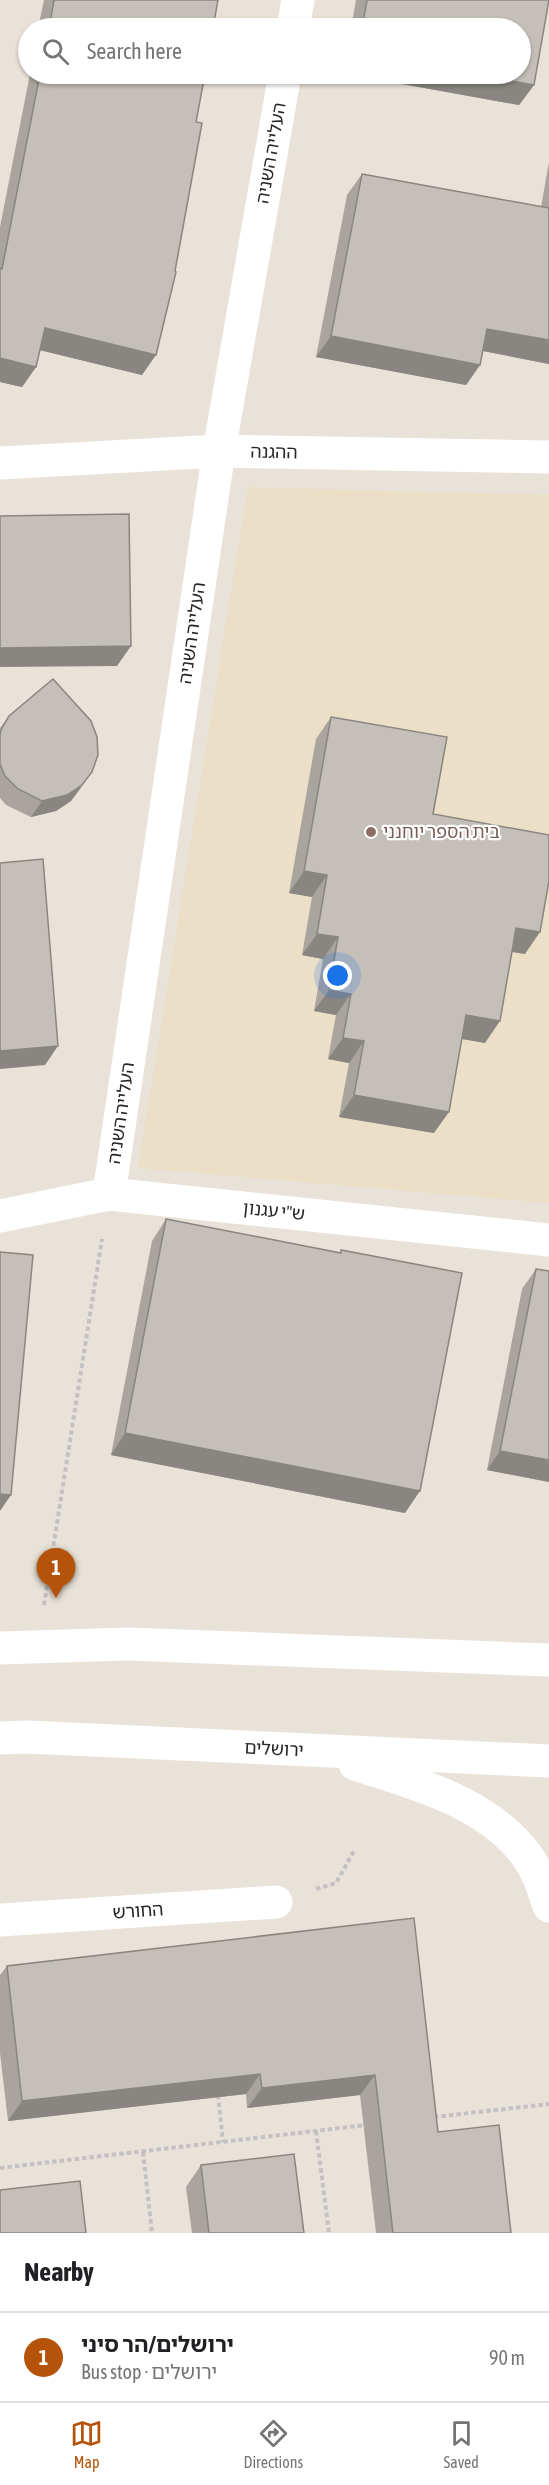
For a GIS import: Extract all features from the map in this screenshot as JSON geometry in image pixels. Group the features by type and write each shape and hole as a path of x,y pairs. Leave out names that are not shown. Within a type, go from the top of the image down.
{"street":[{"path":"295,18 298,0"},
{"name":"העלייה השניה","path":"109,1194 219,451 283,84"},
{"name":"ההגנה","path":"0,463 219,451 549,457"},
{"name":"ש\"י עגנון","path":"0,1216 109,1194 549,1240"},
{"path":"0,1648 128,1644 549,1660"},
{"name":"ירושלים","path":"0,1738 27,1737 549,1761"},
{"path":"316,1751 422,1785 476,1812 508,1834 527,1856 541,1881 549,1906"},
{"name":"החורש","path":"0,1920 276,1902"}],"path":[{"path":"37,1647 109,1194"},
{"path":"336,1883 355,1850"},
{"path":"216,2083 224,2142"},
{"path":"433,2118 549,2104"},
{"path":"0,2168 375,2124"},
{"path":"316,2131 329,2233"},
{"path":"143,2152 152,2233"}],"shaded area":[{"name":"בית הספר יוחנני","path":"248,487 549,495 549,1203 138,1168"}],"building":[{"path":"54,0 218,0 215,18 51,18"},
{"path":"367,0 549,0 534,85 529,84 531,84 531,18 364,18"},
{"path":"38,84 203,84 196,122 202,123 176,272 156,355 45,328 36,367 0,358 0,268 2,269"},
{"path":"362,174 549,208 549,340 487,329 480,365 331,336"},
{"path":"129,514 131,646 0,648 0,516"},
{"path":"53,679 91,721 97,737 98,755 92,772 82,785 67,795 42,801 18,789 5,776 0,764 0,735 9,716"},
{"path":"331,717 447,737 433,814 549,835 549,881 540,932 516,928 500,1021 466,1015 449,1112 354,1095 364,1041 343,1038 351,994 329,990 338,937 317,934 327,875 304,871"},
{"path":"43,859 58,1046 0,1051 0,863"},
{"path":"166,1219 341,1253 341,1250 462,1273 420,1491 125,1433"},
{"path":"0,1252 33,1255 11,1495 0,1494"},
{"path":"536,1269 549,1271 549,1460 500,1451"},
{"path":"414,1918 438,2132 499,2125 511,2233 393,2233 375,2075 262,2088 260,2074 22,2101 7,1966"},
{"path":"294,2154 304,2233 209,2233 201,2165"},
{"path":"80,2181 86,2233 0,2233 0,2190"}],"place":[{"name":"בית הספר יוחנני","path":"371,832"},
{"name":"ירושלים/הר סיני","path":"56,1598"}]}
